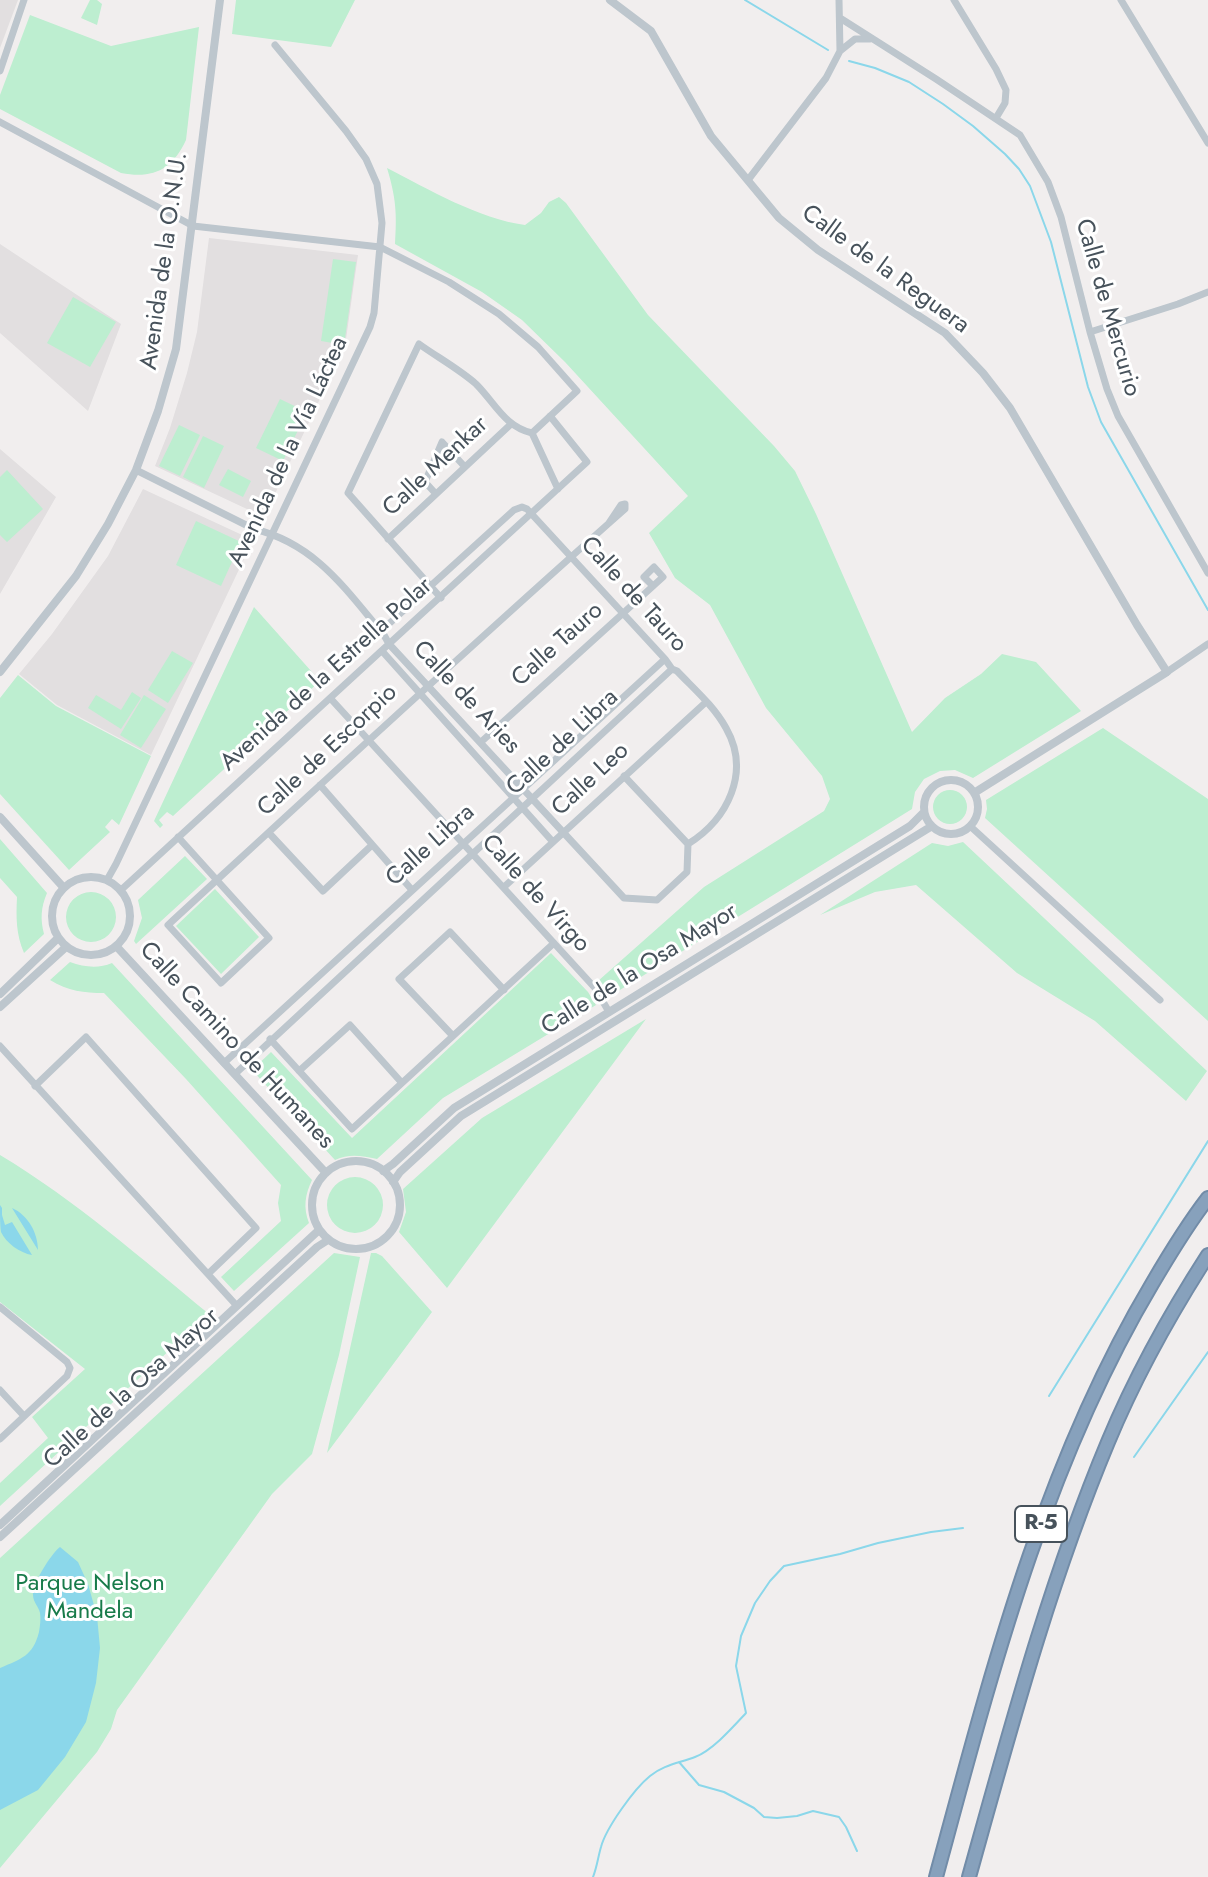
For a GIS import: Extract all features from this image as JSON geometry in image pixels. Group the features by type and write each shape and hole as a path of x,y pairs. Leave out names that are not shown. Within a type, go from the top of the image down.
{"highway":[{"name":"R-5","path":"936,1877 1009,1619 1055,1484 1083,1417 1131,1319 1168,1256 1208,1198"},
{"name":"R-5","path":"969,1877 1030,1663 1086,1496 1140,1373 1208,1255"}],"street":[{"path":"0,71 24,0"},
{"name":"Avenida de la O.N.U.","path":"0,672 76,576 108,524 136,470 158,411 176,349 220,0"},
{"name":"Calle de la Reguera","path":"610,0 651,31 711,136 779,218 818,250 945,333 983,373 1010,408 1167,672"},
{"path":"839,0 840,51"},
{"path":"840,18 996,118 1005,103 1006,90 954,0"},
{"path":"1121,0 1208,143"},
{"path":"748,180 826,78 840,51 855,39 872,39"},
{"name":"Avenida de la Vía Láctea","path":"107,880 273,534 374,313 382,223 377,184 366,159 346,131 275,45"},
{"name":"Calle de Mercurio","path":"996,118 1020,135 1048,182 1061,217 1107,389 1118,416 1208,573"},
{"path":"0,122 193,226 380,247 449,282 499,314 538,347 577,391 532,433"},
{"path":"1090,332 1208,292"},
{"path":"441,598 348,493 419,344 474,382 510,425 532,433"},
{"name":"Avenida de la Estrella Polar","path":"121,890 587,462 550,416"},
{"name":"Calle Menkar","path":"388,539 510,425"},
{"path":"532,433 558,489"},
{"path":"436,494 425,482 442,442 465,467"},
{"name":"Calle de Aries","path":"136,470 254,529 302,548 320,562 389,644 624,898 657,900 687,872 688,844"},
{"path":"381,631 516,508 522,507 532,514"},
{"name":"Calle de Tauro","path":"532,514 672,669 706,702"},
{"name":"Calle de Escorpio","path":"178,837 216,881 269,938 221,983 168,925 216,881 269,833 368,740 609,523"},
{"name":"Calle Tauro","path":"481,742 663,577 654,567 644,577 653,586"},
{"path":"974,793 1208,644"},
{"name":"Calle de Aries","path":"382,651 553,842"},
{"path":"0,655 8,663"},
{"name":"Calle Libra","path":"224,1063 665,659"},
{"name":"Calle de Libra","path":"235,1074 672,669"},
{"name":"Calle de Virgo","path":"331,699 595,988 609,1012"},
{"path":"624,776 688,844 700,837 729,803 737,772 733,743 722,721 706,702"},
{"name":"Calle Leo","path":"504,887 706,702"},
{"path":"959,781 974,793 978,809 976,818 970,826 957,833 944,833 932,826 924,812 926,797 938,783 959,781"},
{"path":"320,785 412,890"},
{"name":"Calle de la Osa Mayor","path":"383,1171 454,1108 910,826 924,812"},
{"path":"0,817 64,888"},
{"name":"Calle de la Osa Mayor","path":"393,1182 461,1116 932,826"},
{"path":"970,826 1160,1000"},
{"path":"269,833 323,891 372,845"},
{"path":"84,877 107,880 121,890 128,901 130,925 125,937 117,947 101,955 74,952 58,938 53,926 52,912 56,899 73,881 84,877"},
{"path":"453,1036 399,979 450,932 504,990"},
{"path":"0,994 58,938"},
{"path":"270,1039 352,1129 554,943"},
{"path":"0,1007 66,947"},
{"name":"Calle Camino de Humanes","path":"117,947 326,1173"},
{"path":"299,1071 350,1025 402,1083"},
{"path":"35,1086 86,1037 256,1228 208,1274"},
{"path":"0,1046 237,1306"},
{"path":"365,1162 383,1171 393,1182 400,1199 399,1215 387,1237 377,1244 348,1249 328,1240 319,1230 312,1207 313,1194 326,1173 344,1163 365,1162"},
{"name":"Calle de la Osa Mayor","path":"0,1525 319,1230"},
{"name":"Calle de la Osa Mayor","path":"0,1537 328,1240"},
{"path":"0,1307 67,1362 70,1368 67,1376 0,1439"},
{"path":"0,1390 24,1416"}],"shaded area":[{"path":"0,0 18,0 0,48"},
{"path":"209,238 358,255 345,346 264,517 155,466 170,428 197,332"},
{"path":"0,244 121,324 88,411 0,333"},
{"path":"0,449 56,497 0,594"},
{"path":"143,489 253,540 151,755 57,705 19,674 108,556"}],"green space":[{"path":"90,0 102,4 97,25 81,18"},
{"path":"236,0 355,0 331,47 232,34"},
{"path":"30,15 111,46 199,27 186,140 168,165 143,175 121,173 0,109 0,95"},
{"path":"387,168 454,202 508,222 525,225 541,213 549,202 559,197 566,203 648,315 795,471 912,732 945,698 981,674 1002,654 1036,662 1081,711 973,778 955,770 940,771 924,779 915,792 912,809 607,998 598,981 704,887 824,811 830,799 822,776 766,708 710,605 675,578 649,533 688,496 565,362 522,320 482,292 395,244 395,206"},
{"path":"333,259 356,262 344,345 321,341"},
{"path":"73,297 116,322 90,367 47,343"},
{"path":"280,399 307,412 283,461 256,448"},
{"path":"179,425 200,435 180,476 159,466"},
{"path":"203,436 224,446 204,488 183,477"},
{"path":"228,469 251,481 243,497 219,485"},
{"path":"7,470 43,509 7,542 0,535 0,477"},
{"path":"196,521 241,542 221,586 176,565"},
{"path":"254,607 320,681 173,816 167,812 159,820 163,825 160,828 154,821"},
{"path":"172,651 193,663 168,703 148,690"},
{"path":"18,675 56,706 151,756 119,825 112,819 105,827 110,832 69,870 0,794 0,698"},
{"path":"132,692 141,698 121,729 88,708 96,695 121,710"},
{"path":"144,695 166,709 141,748 120,735"},
{"path":"1103,728 1208,799 1208,1021 985,818 986,800"},
{"path":"950,790 962,795 967,807 962,819 950,824 938,819 933,807 938,795"},
{"path":"0,839 47,893 42,913 44,934 24,953 17,926 17,897 0,878"},
{"path":"963,842 1207,1071 1186,1101 1095,1021 1017,973 916,885 875,892 820,915 932,843 948,846"},
{"path":"185,856 207,879 136,944 134,941 142,918 138,900"},
{"path":"215,889 259,937 221,974 176,926"},
{"path":"91,892 109,899 116,917 109,935 91,942 73,935 66,917 73,899"},
{"path":"551,953 588,992 596,1005 443,1098 377,1159 351,1156 335,1160 252,1070 271,1052 352,1138"},
{"path":"70,962 91,967 112,963 312,1180 306,1201 309,1223 234,1291 221,1277 281,1221 278,1203 281,1185 104,993 76,991 50,980"},
{"path":"646,1019 447,1288 399,1232 406,1212 403,1189 482,1118"},
{"path":"0,1155 81,1211 209,1314 0,1506 0,1483 48,1438 32,1417 85,1369 0,1302"},
{"path":"355,1177 375,1185 383,1205 375,1225 355,1233 335,1225 327,1205 335,1185"},
{"name":"Parque Nelson Mandela","path":"334,1253 360,1257 339,1355 312,1454 272,1494 117,1710 111,1729 97,1752 0,1868 0,1558"},
{"path":"371,1253 382,1256 432,1312 327,1453"}],"water":[{"path":"0,1205 5,1225 12,1222 32,1255 14,1247 3,1236"},
{"path":"12,1208 31,1225 38,1250"},
{"path":"60,1547 78,1562 97,1616 100,1648 96,1683 86,1722 65,1757 38,1790 0,1810 0,1668 20,1659 33,1646 39,1632 40,1618 33,1598 34,1590 43,1570"}],"waterway":[{"path":"745,0 828,50"},
{"path":"849,61 909,82 973,126 1019,169 1030,186 1051,242 1088,387 1101,422 1208,610"},
{"path":"1049,1396 1208,1141"},
{"path":"1134,1457 1208,1352"},
{"path":"593,1877 609,1830 636,1790 660,1769 709,1749 746,1713 736,1666 741,1636 755,1603 784,1566 878,1543 963,1528"},
{"path":"679,1762 699,1785 724,1792 764,1817 797,1816 813,1811 839,1817 857,1851"}]}
